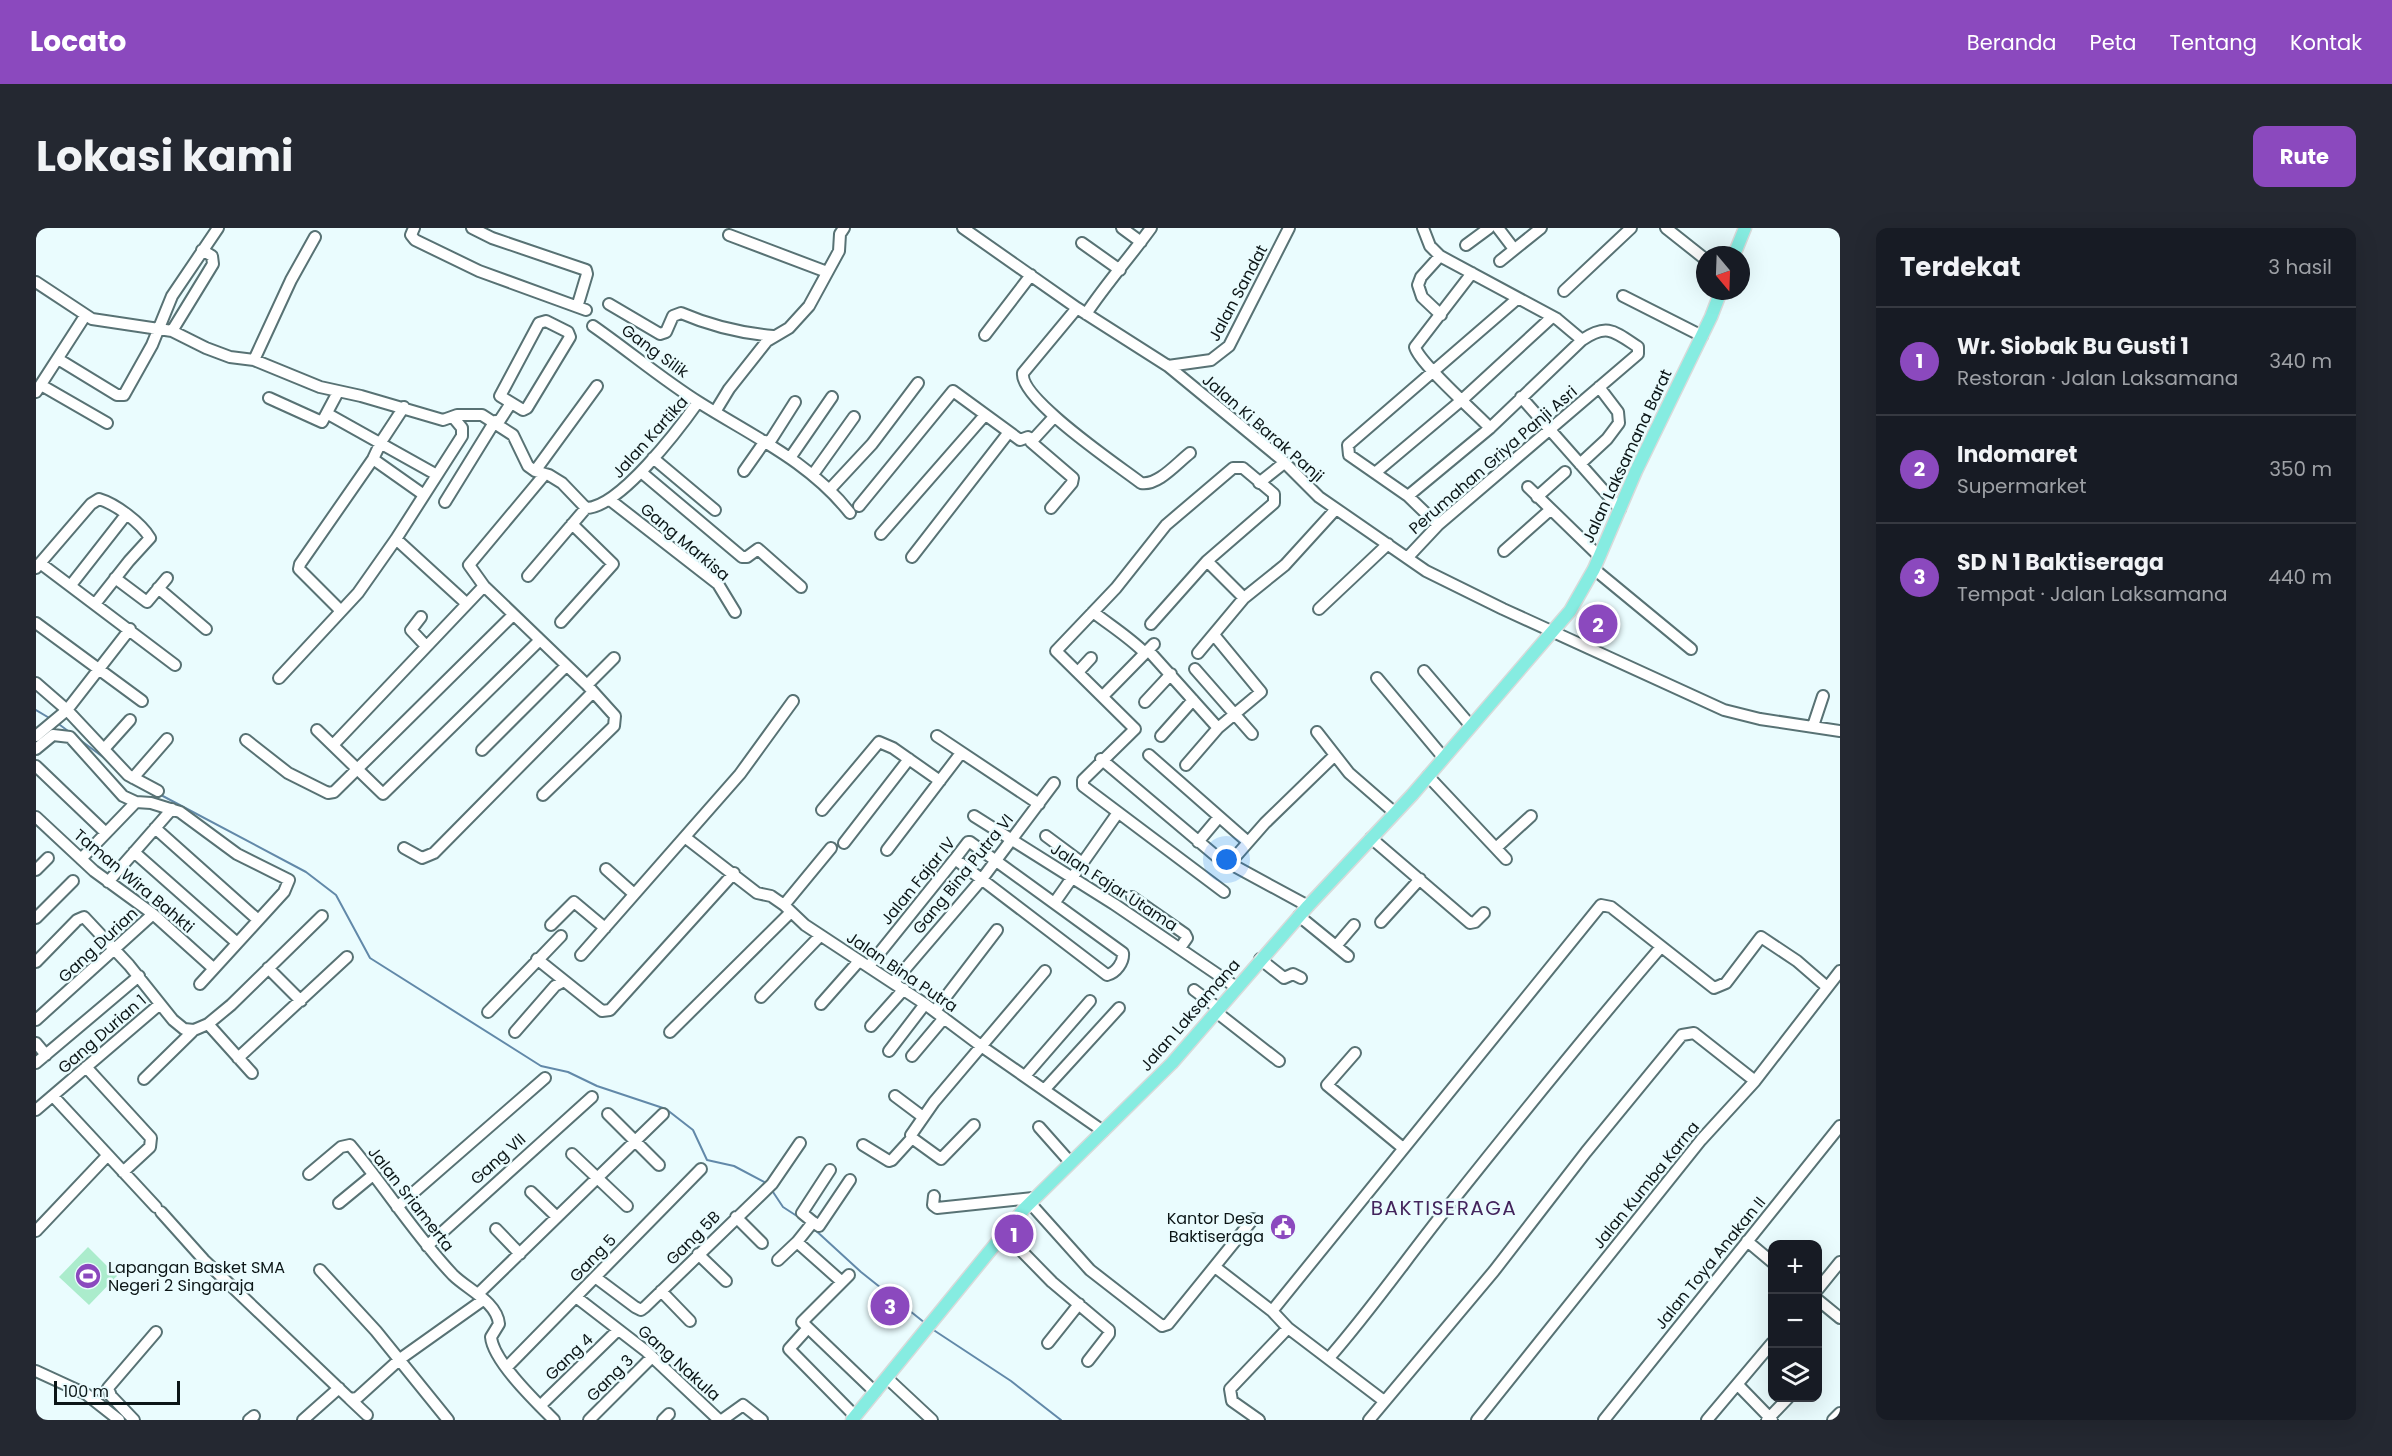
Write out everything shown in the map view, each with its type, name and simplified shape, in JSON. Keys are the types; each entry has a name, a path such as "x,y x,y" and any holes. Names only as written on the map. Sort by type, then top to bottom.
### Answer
{"main road":[{"path":"1738,246 1745,228"},
{"name":"Jalan Laksamana Barat","path":"1553,630 1570,611 1594,569 1598,555 1717,300"},
{"name":"Jalan Laksamana","path":"853,1418 1032,1201 1172,1063 1260,959 1428,776 1553,630"}],"street":[{"path":"58,359 117,395 124,395 145,360 172,296 218,228"},
{"path":"414,228 411,235 415,240 479,270 582,307 586,270 492,238 472,228"},
{"name":"Jalan Kartika","path":"586,508 597,508 610,500 641,472 698,402 715,412 749,362 773,336 799,319 839,251 840,234 844,228"},
{"path":"1122,228 1141,242"},
{"path":"1151,228 1120,270 1023,373 1025,386 1054,417 1141,483 1151,483 1158,479 1190,453"},
{"name":"Jalan Sandat","path":"1168,366 1211,360 1229,346 1289,228"},
{"path":"1408,496 1490,428 1582,340 1552,317 1440,256 1430,246 1423,228"},
{"path":"1466,245 1489,228"},
{"path":"1498,228 1514,249"},
{"path":"1500,261 1541,228"},
{"path":"1564,291 1631,228"},
{"path":"1666,228 1696,252"},
{"name":"Jalan Ki Barak Panji","path":"967,229 1081,311 1168,366 1284,462 1319,497 1444,582 1724,710 1760,719 1840,731"},
{"path":"729,236 826,272"},
{"path":"254,360 291,280 315,237"},
{"path":"1082,243 1120,270"},
{"path":"172,331 213,264 212,256 202,250"},
{"path":"1440,256 1421,277 1418,285 1422,297 1441,315"},
{"path":"1472,273 1415,347 1418,355 1432,372 1463,399 1490,428"},
{"path":"985,335 1031,276"},
{"path":"36,282 85,316 172,331 214,351 254,360 338,392 404,407 443,420 455,416 482,415 496,422 513,435 525,460 540,473 562,483 586,508 528,576"},
{"path":"1623,296 1702,336"},
{"path":"1438,525 1408,496 1350,454 1348,446 1517,299"},
{"path":"609,304 660,334 666,332 673,316 681,313 730,330 773,336"},
{"path":"85,316 39,388 107,423"},
{"path":"1375,473 1463,399 1552,317"},
{"path":"546,321 568,332 570,337 527,408 523,410 511,403 500,396 501,392 539,323 546,321"},
{"name":"Gang Silik","path":"593,326 698,402"},
{"name":"Perumahan Griya Panji Asri","path":"1408,557 1438,525 1638,354 1639,349 1603,328 1582,340"},
{"path":"831,488 872,444 918,383"},
{"path":"543,795 614,726 615,716 484,586 470,568 470,561 540,473 597,386"},
{"path":"1580,464 1607,439 1619,423 1618,412 1599,387"},
{"path":"269,398 322,422 338,392"},
{"path":"715,412 814,473 855,509 953,392 1020,440 1028,437 1032,440 1032,444 1073,478 1072,483 1051,508"},
{"path":"790,459 832,397"},
{"path":"1521,397 1620,509"},
{"path":"744,471 795,402"},
{"path":"445,502 496,422 511,403"},
{"path":"341,611 306,578 299,567 373,459 381,442 404,407"},
{"path":"328,414 436,475"},
{"path":"881,534 985,415"},
{"path":"279,678 357,593 396,539 462,436 462,428 455,416"},
{"path":"814,473 855,417"},
{"path":"1032,440 1054,417"},
{"path":"912,557 1010,432"},
{"path":"653,458 715,510"},
{"path":"373,459 424,495"},
{"path":"1259,483 1284,462"},
{"path":"1151,624 1207,561 1274,503 1274,494 1243,468 1233,468 1166,525 1094,612 1056,651 1079,671 1134,726 1135,730 1101,759 1082,784 1117,814 1224,892"},
{"path":"641,472 742,556 747,557 758,549 801,587"},
{"path":"1537,497 1564,472"},
{"path":"1528,487 1598,555"},
{"path":"95,604 150,538 102,500 96,500 38,566 71,585 95,604 130,629 175,665"},
{"name":"Gang Markisa","path":"610,500 718,584 735,612"},
{"path":"1198,653 1244,598 1285,565 1336,509"},
{"path":"1504,551 1551,510"},
{"path":"71,585 125,516"},
{"path":"561,622 613,564 572,524"},
{"path":"396,539 466,603"},
{"path":"1319,609 1388,544"},
{"path":"1207,561 1244,598"},
{"path":"1594,569 1691,649"},
{"path":"116,578 147,602 167,578"},
{"path":"333,745 484,586"},
{"path":"158,588 206,629"},
{"path":"1094,612 1114,629 1149,649 1218,728"},
{"path":"246,740 288,772 328,793 334,792 513,615"},
{"path":"421,618 411,630 426,646"},
{"path":"36,623 142,701"},
{"path":"36,736 63,714 100,670 130,629"},
{"path":"1186,765 1218,728 1260,694 1261,690 1214,635"},
{"path":"317,730 380,793 387,792 540,640"},
{"path":"1103,696 1149,649"},
{"path":"404,848 422,858 434,853 590,689 614,658"},
{"path":"1079,671 1091,658"},
{"path":"482,750 566,666"},
{"path":"1195,669 1252,734"},
{"path":"1424,671 1470,725"},
{"path":"1145,702 1171,674"},
{"path":"1377,678 1443,757"},
{"path":"36,683 63,714 105,749 133,778 158,791"},
{"path":"1813,726 1823,696"},
{"path":"1161,736 1193,700"},
{"path":"581,955 740,774 793,701"},
{"path":"105,749 130,720"},
{"path":"1317,732 1349,773 1395,813"},
{"path":"36,749 57,734 70,737 119,793 136,802 172,809 237,854 289,880 285,892 257,919 200,984"},
{"path":"937,736 1039,804"},
{"path":"133,778 167,739"},
{"path":"822,810 879,742 909,759 940,781"},
{"path":"886,850 961,753"},
{"path":"1149,755 1248,842"},
{"path":"1229,864 1335,755"},
{"path":"844,843 909,759"},
{"path":"1101,759 1198,842 1229,864 1308,906"},
{"path":"36,766 106,833"},
{"path":"1428,776 1506,859"},
{"name":"Gang Bina Putra VI","path":"871,1026 1054,783"},
{"path":"81,859 136,802"},
{"path":"108,882 172,809"},
{"path":"1055,902 1117,814"},
{"name":"Jalan Fajar Utama","path":"974,816 1012,838 1236,987"},
{"path":"1496,848 1531,816"},
{"name":"Taman Wira Bahkti","path":"36,817 81,859 108,882 153,914 213,968"},
{"path":"1198,842 1219,817"},
{"path":"155,828 257,919"},
{"path":"1047,836 1081,862"},
{"name":"Jalan Bina Putra","path":"686,838 757,893 771,896 820,936 899,986 1104,1131"},
{"path":"1371,838 1470,923 1475,922 1484,913"},
{"name":"Jalan Fajar IV","path":"821,1004 864,964 971,842 997,860"},
{"path":"670,1032 788,908 831,848"},
{"path":"134,852 236,942"},
{"path":"36,870 48,858"},
{"path":"955,859 1107,975 1112,974 1122,961 1123,953 997,860"},
{"path":"606,869 634,894"},
{"path":"537,959 602,1011 610,1010 734,873"},
{"path":"1382,921 1420,879"},
{"path":"36,918 73,881"},
{"path":"1132,897 1185,934 1187,938 1180,948"},
{"path":"551,925 574,902 605,928"},
{"path":"1272,1311 1601,905 1611,908 1717,988 1726,983 1759,938 1763,937 1797,961 1827,987"},
{"name":"Gang Durian","path":"36,1020 116,950 153,914"},
{"path":"144,1079 194,1030 208,1024 322,916"},
{"path":"1299,916 1348,956"},
{"path":"36,962 83,917 116,950 180,1026 194,1030"},
{"path":"1336,946 1354,925"},
{"path":"935,1011 997,930"},
{"path":"488,1012 561,936"},
{"path":"761,996 820,936"},
{"path":"1329,1358 1360,1322 1445,1210 1586,1035 1661,946"},
{"path":"238,1059 346,957"},
{"path":"1260,959 1284,978 1293,975 1301,978"},
{"path":"268,968 301,1001"},
{"path":"863,1145 889,1161 912,1138 911,1135 923,1117 1045,971"},
{"name":"Jalan Kumba Karna","path":"1477,1420 1701,1140 1755,1082 1840,971"},
{"path":"36,1064 139,976"},
{"path":"515,1032 555,986 564,981"},
{"path":"1194,990 1279,1061"},
{"path":"1025,1076 1090,1001"},
{"name":"Gang Durian 1","path":"36,1110 160,1004"},
{"path":"889,1051 925,1004"},
{"path":"1045,1089 1119,1008"},
{"path":"912,1056 944,1018"},
{"path":"208,1024 252,1073"},
{"path":"1369,1420 1494,1271 1586,1152 1682,1035 1694,1033 1755,1082"},
{"path":"36,1042 46,1055"},
{"path":"1355,1053 1327,1083 1328,1088 1403,1148"},
{"path":"86,1067 126,1109 152,1143 123,1173"},
{"path":"397,1207 545,1078"},
{"path":"53,1096 204,1260 367,1415"},
{"path":"895,1096 923,1117"},
{"name":"Gang VII","path":"427,1246 592,1097"},
{"path":"350,1400 357,1398 400,1359 480,1297 520,1254 663,1113"},
{"path":"608,1114 659,1165"},
{"path":"912,1138 941,1159 974,1125"},
{"name":"Jalan Toya Anakan II","path":"1604,1420 1840,1126"},
{"path":"1040,1127 1070,1162"},
{"name":"Gang 5B","path":"595,1277 641,1310 769,1187 800,1143"},
{"name":"Jalan Sriamerta","path":"309,1174 348,1144 427,1246 460,1282 480,1297 498,1319 499,1324 491,1337 491,1343 507,1366 554,1420"},
{"path":"572,1154 627,1206"},
{"path":"36,1231 107,1156"},
{"name":"Gang 5","path":"507,1366 530,1340 576,1297 701,1169"},
{"path":"830,1170 802,1213 819,1226 850,1180"},
{"path":"339,1203 373,1175"},
{"path":"531,1192 557,1217"},
{"path":"934,1196 933,1204 937,1208 1032,1201 1090,1270 1159,1326 1168,1324 1252,1219"},
{"path":"736,1217 762,1243"},
{"path":"778,1260 813,1222"},
{"path":"496,1230 520,1254"},
{"path":"1004,1233 1052,1282 1109,1332 1088,1361"},
{"path":"1747,1241 1768,1258"},
{"path":"797,1242 845,1279 803,1320 807,1329 875,1392"},
{"path":"698,1254 726,1281"},
{"path":"1822,1284 1840,1262"},
{"path":"1215,1267 1272,1311 1288,1328 1384,1401"},
{"path":"320,1270 400,1359 448,1420"},
{"path":"661,1291 690,1321"},
{"name":"Gang Nakula","path":"576,1297 652,1357 721,1420 743,1405 762,1420"},
{"path":"1822,1303 1840,1318"},
{"path":"1048,1343 1079,1304"},
{"path":"1252,1418 1232,1401 1230,1389 1288,1328"},
{"path":"807,1329 789,1348 853,1418"},
{"name":"Gang 4","path":"540,1406 618,1330"},
{"path":"134,1420 111,1396 108,1388 156,1332"},
{"path":"1707,1420 1769,1348"},
{"name":"Gang 3","path":"589,1420 652,1357"},
{"path":"36,1371 73,1386 116,1419"},
{"path":"886,1378 932,1420"},
{"path":"1738,1385 1769,1419 1784,1402"},
{"path":"303,1420 339,1388"},
{"path":"1833,1420 1840,1413"}],"green space":[{"name":"Lapangan Basket SMA Negeri 2 Singaraja","path":"88,1247 117,1276 89,1305 59,1277"}],"waterway":[{"path":"36,710 51,719"},
{"path":"56,722 107,760"},
{"path":"159,794 306,872 336,895 370,958 541,1066 568,1072 597,1086 666,1109 693,1130 707,1160 734,1166 768,1184"},
{"path":"771,1189 783,1207 803,1220"},
{"path":"813,1228 861,1272 925,1323"},
{"path":"932,1329 1011,1381 1061,1420"}],"place":[{"name":"Indomaret","path":"1598,624"},
{"name":"Kantor Desa Baktiseraga","path":"1283,1227"},
{"name":"Wr. Siobak Bu Gusti 1","path":"1014,1234"},
{"name":"Lapangan Basket SMA Negeri 2 Singaraja","path":"88,1276"},
{"name":"SD N 1 Baktiseraga","path":"890,1306"}],"district":[{"name":"BAKTISERAGA","path":"1444,1208"}]}
